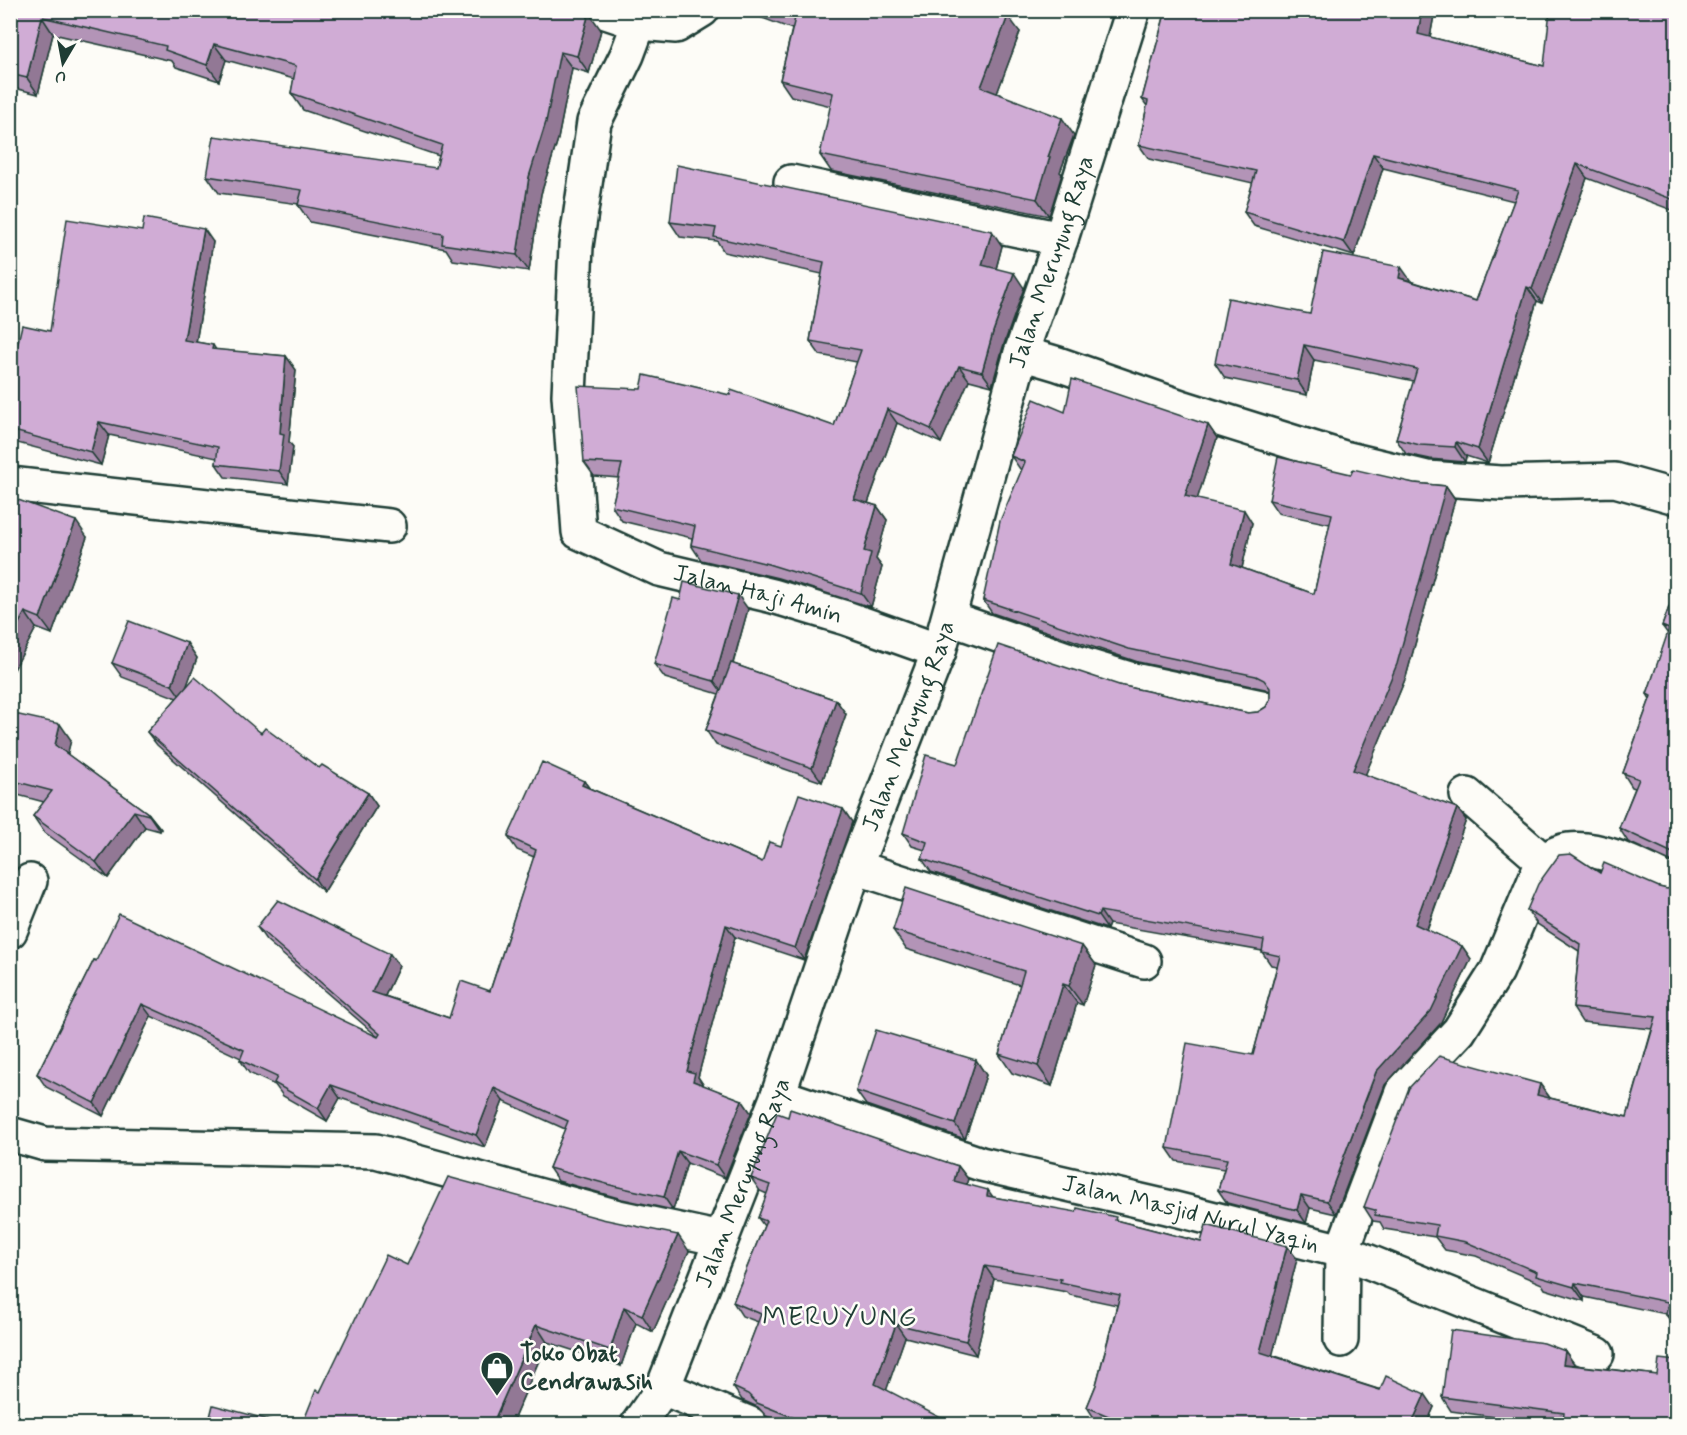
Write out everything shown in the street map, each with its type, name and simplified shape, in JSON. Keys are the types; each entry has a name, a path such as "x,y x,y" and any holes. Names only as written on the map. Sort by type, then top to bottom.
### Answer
{"street":[{"path":"600,10 639,23 676,26 702,10"},
{"name":"Jalan Meruyung Raya","path":"638,1425 663,1388 778,1095 855,867 939,651 1021,353 1061,239 1132,10"},
{"name":"Jalan Haji Amin","path":"639,23 627,55 594,122 576,246 569,394 579,532 659,569 773,596 846,618 939,651"},
{"path":"791,182 1061,239"},
{"path":"1021,353 1184,408 1344,458 1427,478 1501,483 1615,480 1677,497"},
{"path":"10,484 389,526"},
{"path":"948,618 1133,680 1261,707"},
{"path":"1467,795 1544,861"},
{"path":"1341,1340 1342,1251 1402,1092 1460,1030 1497,971 1544,861 1555,854 1570,850 1592,851 1610,856 1677,884"},
{"path":"855,867 1144,961"},
{"path":"10,931 30,881"},
{"name":"Jalan Masjid Nurul Yaqin","path":"778,1095 981,1164 1342,1251 1597,1354"},
{"path":"10,1134 45,1144 376,1151 618,1217 721,1239"},
{"path":"663,1388 750,1425"}],"building":[{"path":"10,10 583,10 589,13 577,56 560,52 546,122 529,177 517,255 442,244 443,234 298,205 302,190 207,176 214,136 436,168 442,145 291,93 296,66 214,44 207,65 165,50 166,46 42,17 27,78 10,74"},
{"path":"775,10 994,10 1008,16 981,87 1062,118 1048,157 1050,157 1037,199 820,155 833,93 780,80 795,18"},
{"path":"1166,10 1422,10 1418,34 1544,66 1550,10 1677,10 1677,201 1577,164 1532,289 1527,287 1478,449 1456,442 1455,447 1420,445 1396,439 1417,369 1304,345 1297,380 1215,363 1228,298 1310,314 1323,252 1401,267 1399,278 1476,301 1518,190 1373,154 1344,242 1244,212 1256,171 1139,145 1148,101 1142,99"},
{"path":"677,165 992,231 982,265 1014,273 993,332 982,372 959,366 931,429 887,409 854,499 877,506 864,551 871,553 861,593 768,564 691,545 695,526 612,506 622,464 584,462 578,386 641,389 644,375 730,395 731,390 834,426 861,350 810,341 824,262 714,237 716,228 670,222"},
{"path":"144,218 204,229 184,340 213,345 212,349 286,356 280,433 284,434 279,471 216,464 218,447 99,422 91,452 10,430 10,368 12,368 22,325 50,331 67,219 142,231"},
{"path":"1072,379 1208,425 1185,496 1244,510 1231,564 1314,594 1332,514 1269,500 1278,457 1351,474 1353,469 1414,483 1446,486 1397,664 1353,770 1457,808 1415,924 1462,946 1431,1011 1376,1072 1327,1201 1301,1195 1297,1210 1218,1190 1227,1159 1167,1148 1187,1043 1253,1055 1280,956 1262,952 1264,940 1100,911 1098,916 922,859 927,842 903,833 926,755 957,764 998,645 1119,685 1248,713 1258,712 1266,707 1270,699 1270,688 1264,680 1256,676 1129,649 983,600 1000,521 1025,462 1011,456 1034,399 1065,412"},
{"path":"10,497 76,521 40,618 25,612 10,640"},
{"path":"684,582 738,595 714,681 654,664 673,598 680,600"},
{"path":"1677,586 1677,855 1619,828 1639,779 1623,773 1651,696 1647,694 1669,629 1662,626"},
{"path":"129,621 187,643 172,685 112,663"},
{"path":"731,663 836,700 812,768 706,730"},
{"path":"195,677 261,733 265,728 319,768 322,765 368,793 315,879 147,732"},
{"path":"10,713 60,724 55,745 149,815 134,811 96,862 33,816 52,791 10,780"},
{"path":"542,762 584,781 582,785 762,862 769,842 781,846 799,794 843,809 795,948 726,925 687,1071 695,1073 693,1081 742,1100 716,1165 678,1151 664,1197 549,1168 568,1121 494,1088 476,1135 331,1085 318,1108 274,1083 277,1077 240,1060 244,1050 142,1004 94,1103 37,1074 119,914 378,1037 380,1034 257,927 278,900 390,954 372,992 449,1018 461,981 490,991 536,850 508,837"},
{"path":"1571,854 1600,873 1604,863 1659,887 1667,889 1677,886 1677,1318 1666,1315 1668,1302 1575,1283 1574,1287 1536,1276 1537,1272 1466,1242 1435,1236 1437,1225 1375,1215 1375,1210 1364,1207 1409,1088 1439,1056 1540,1084 1537,1095 1627,1117 1656,1017 1573,1008 1580,944 1527,910 1538,884 1559,855"},
{"path":"906,888 1082,946 1069,986 1063,984 1038,1066 999,1054 1024,971 893,930"},
{"path":"876,1030 976,1060 955,1124 856,1091"},
{"path":"790,1109 958,1166 954,1181 988,1190 987,1196 1076,1212 1077,1208 1201,1242 1206,1225 1287,1246 1260,1352 1380,1390 1386,1376 1425,1394 1411,1425 1130,1425 1087,1407 1096,1385 1120,1295 1060,1282 1061,1279 985,1266 966,1341 896,1324 875,1384 941,1418 937,1425 812,1425 757,1403 748,1394 733,1387 761,1314 733,1302 766,1221 758,1218 770,1185 751,1178 777,1113 788,1117"},
{"path":"448,1177 602,1219 678,1235 642,1315 624,1307 610,1350 536,1325 492,1425 302,1425 316,1390 320,1392 386,1255 407,1265"},
{"path":"1451,1330 1544,1343 1565,1351 1563,1364 1657,1375 1659,1359 1677,1361 1677,1425 1563,1425 1564,1413 1442,1397"},
{"path":"213,1405 288,1425 208,1425"}],"place":[{"name":"Toko Obat Cendrawasih","path":"497,1397"}],"district":[{"name":"MERUYUNG","path":"840,1317"}]}
